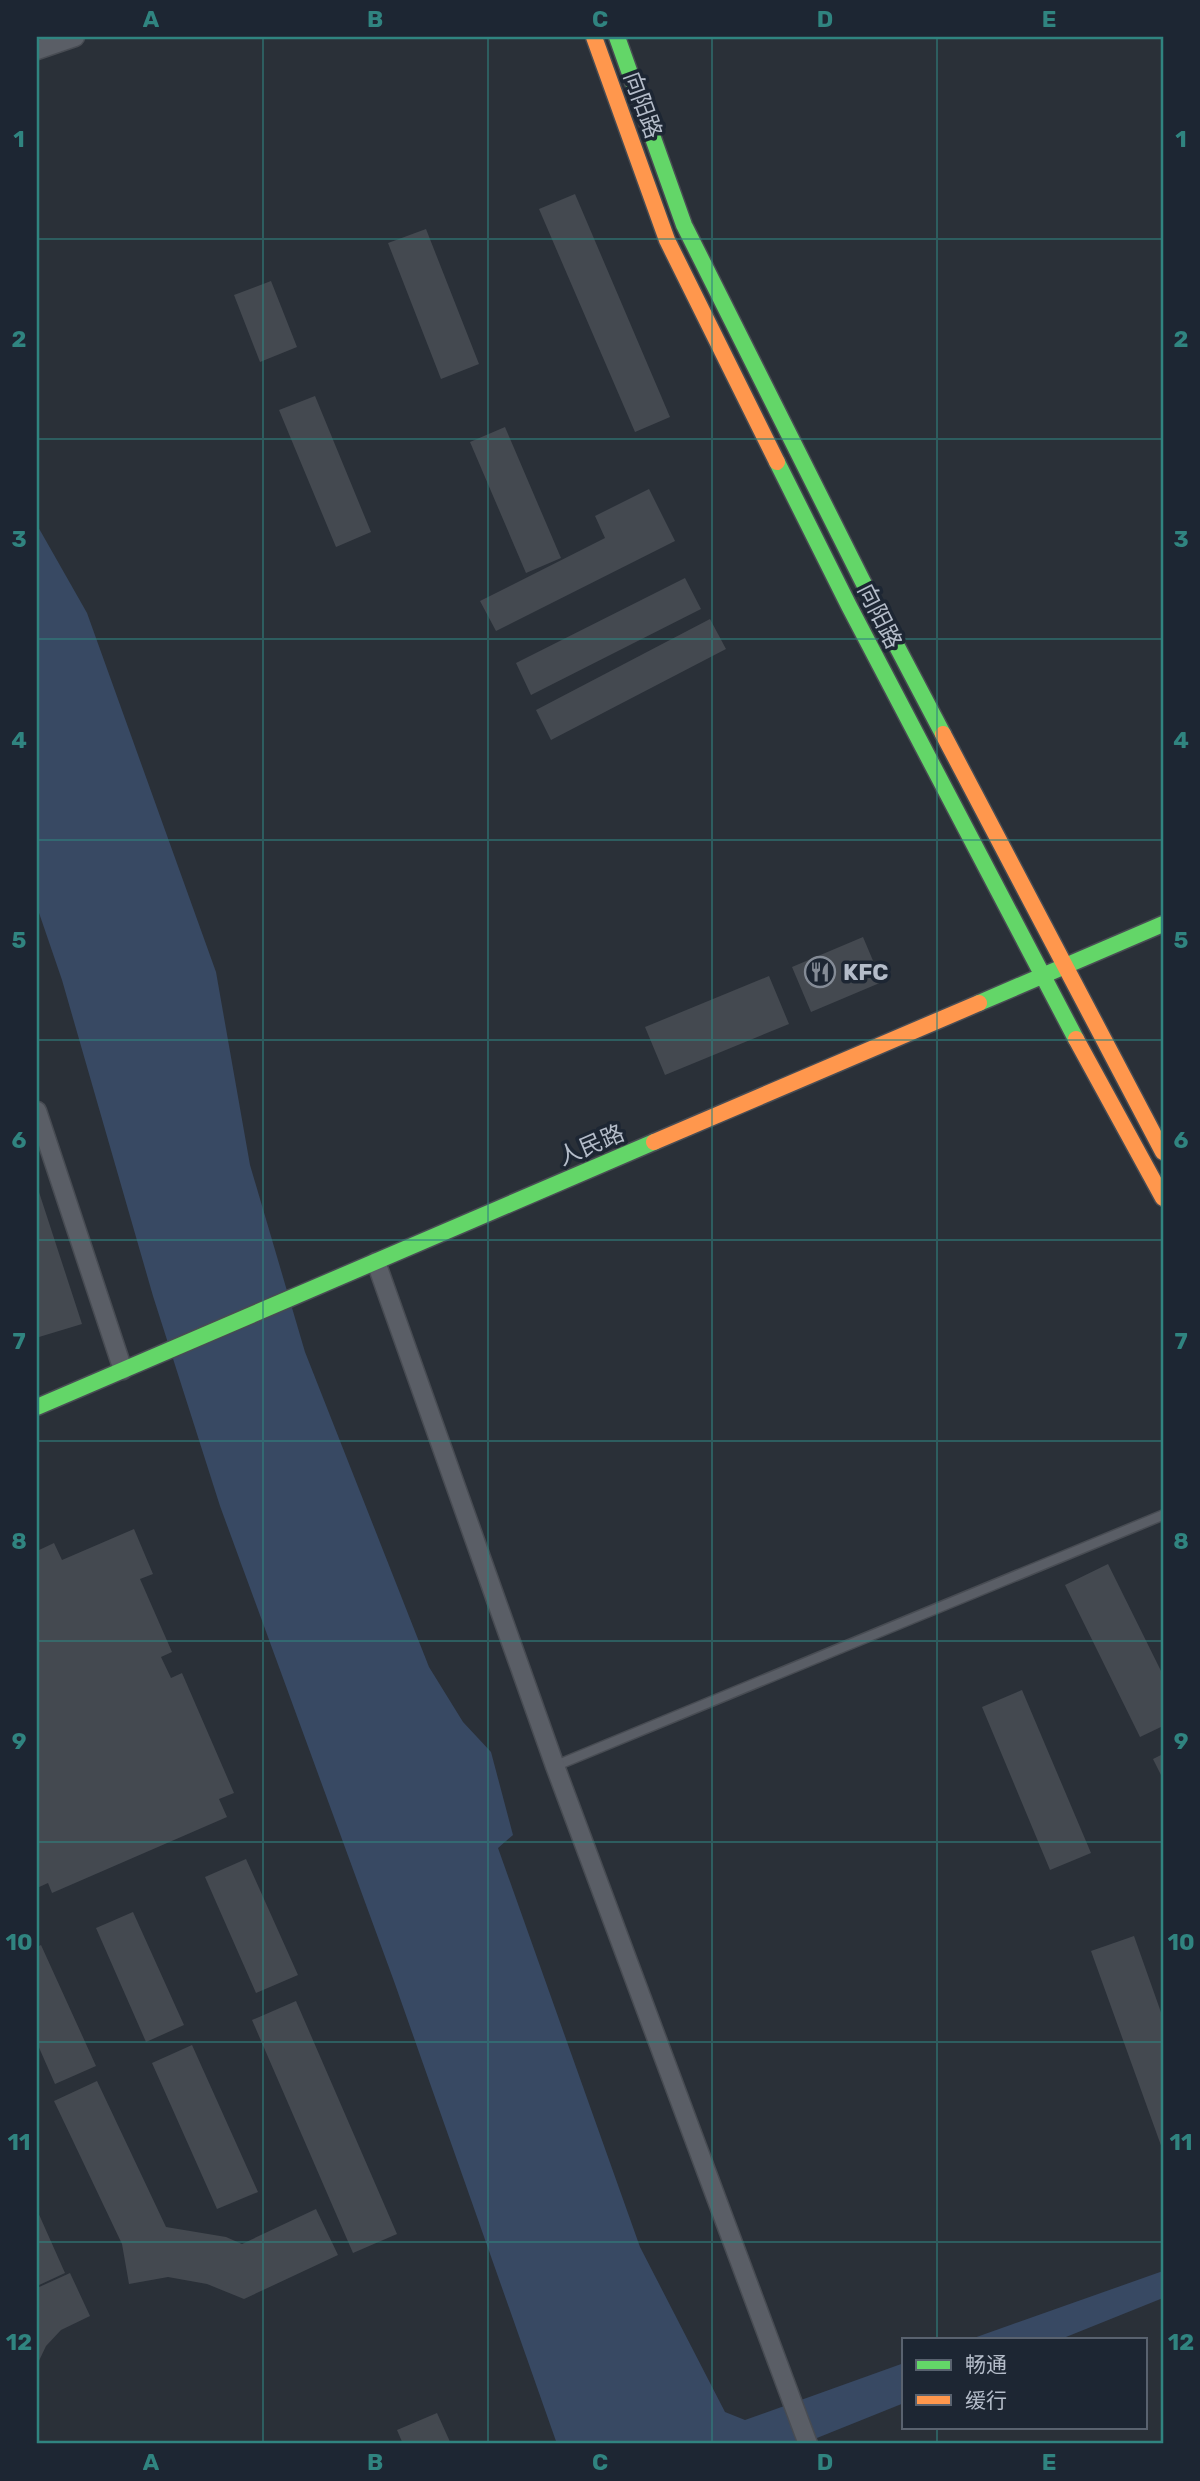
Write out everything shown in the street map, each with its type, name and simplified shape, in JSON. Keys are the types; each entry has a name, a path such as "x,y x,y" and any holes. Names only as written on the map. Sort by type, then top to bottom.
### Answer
{"street":[{"path":"37,50 75,37"},
{"name":"向阳路","path":"594,37 667,240 849,606 1042,976 1163,1198"},
{"name":"向阳路","path":"617,37 684,225 863,582 1163,1152"},
{"name":"人民路","path":"37,1407 1163,924"},
{"path":"37,1111 122,1370"},
{"path":"376,1262 555,1766 808,2444"}],"lane":[{"path":"555,1766 1163,1514"}],"water":[{"path":"37,525 87,613 216,972 250,1165 305,1352 429,1667 463,1722 491,1752 513,1835 498,1848 640,2247 725,2412 745,2420 902,2364 902,2404 802,2444 557,2444 395,1984 220,1506 153,1296 62,980 37,907"},
{"path":"1163,2271 1163,2298 1063,2338 974,2338"}],"building":[{"path":"575,194 670,417 635,432 539,209"},
{"path":"426,229 479,364 441,379 388,243"},
{"path":"271,281 297,347 260,362 234,295"},
{"path":"315,396 371,532 336,547 279,410"},
{"path":"505,427 561,558 526,573 470,442"},
{"path":"649,489 675,541 496,631 480,601 605,538 595,516"},
{"path":"685,578 701,609 531,695 516,663"},
{"path":"710,619 726,649 551,740 536,710"},
{"path":"863,937 882,982 811,1012 792,967"},
{"path":"769,976 789,1024 665,1075 645,1027"},
{"path":"37,1186 82,1324 39,1337 37,1329"},
{"path":"134,1529 153,1574 140,1579 172,1652 161,1657 171,1678 182,1673 234,1793 219,1799 227,1817 52,1893 48,1883 37,1888 37,1551 54,1543 62,1560"},
{"path":"1108,1564 1163,1675 1163,1726 1140,1737 1065,1585"},
{"path":"1022,1690 1091,1853 1050,1870 982,1707"},
{"path":"1163,1754 1163,1779 1153,1759"},
{"path":"246,1859 298,1975 256,1993 205,1877"},
{"path":"133,1912 184,2025 146,2042 96,1928"},
{"path":"1134,1936 1163,2018 1163,2151 1091,1951"},
{"path":"41,1945 96,2066 55,2084 37,2043 37,1947"},
{"path":"296,2001 397,2234 353,2253 252,2020"},
{"path":"192,2045 258,2192 217,2209 152,2063"},
{"path":"97,2081 166,2227 226,2237 242,2244 316,2209 338,2255 244,2299 207,2284 168,2277 129,2284 122,2244 54,2101"},
{"path":"37,2210 65,2273 37,2286"},
{"path":"70,2273 90,2316 61,2330 46,2346 37,2365 37,2288"},
{"path":"437,2413 451,2444 403,2444 397,2430"}],"traffic: fast":[{"path":"617,37 684,225 863,582 943,734"},
{"path":"777,462 849,606 1076,1039"},
{"path":"979,1003 1163,924"},
{"path":"37,1407 654,1142"}],"traffic: slow":[{"path":"594,37 667,240 777,462"},
{"path":"943,734 1163,1152"},
{"path":"654,1142 979,1003"},
{"path":"1076,1039 1163,1198"}],"place":[{"name":"KFC","path":"820,972"}]}
